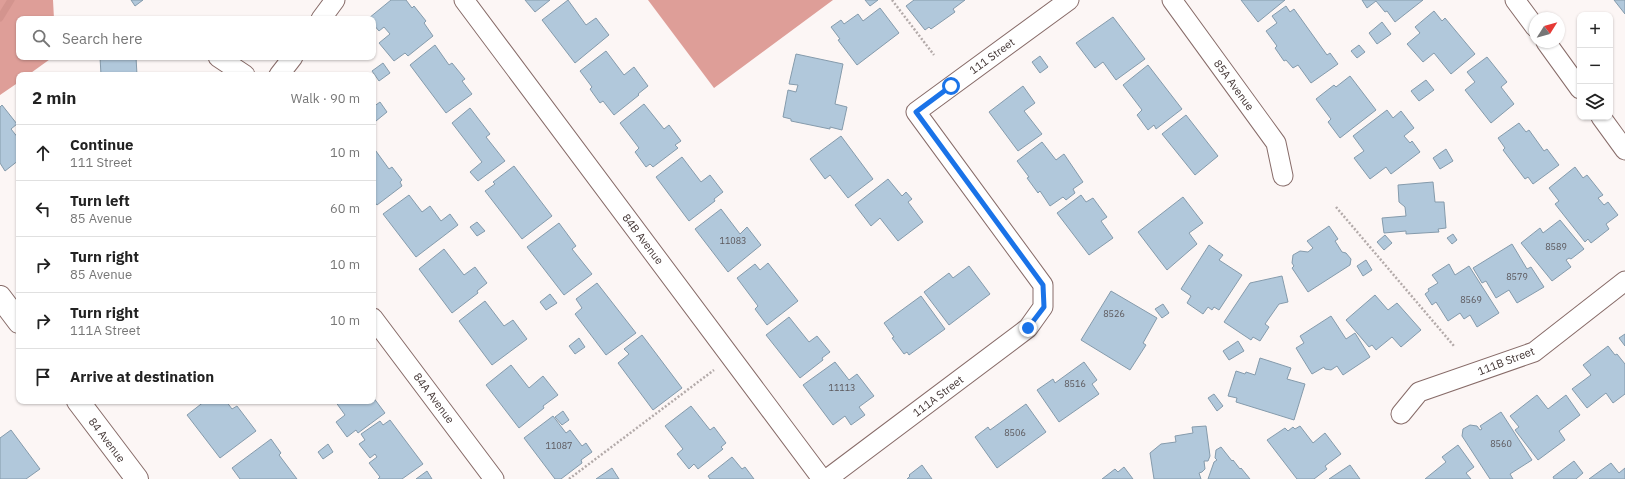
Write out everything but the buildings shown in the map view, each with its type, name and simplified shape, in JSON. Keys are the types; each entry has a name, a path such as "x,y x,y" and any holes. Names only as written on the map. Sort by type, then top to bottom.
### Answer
{"street":[{"path":"323,16 335,0"},
{"name":"84B Avenue","path":"464,0 822,479"},
{"name":"111 Street","path":"1044,307 1043,285 916,112 1068,0"},
{"name":"85A Avenue","path":"1172,0 1276,143 1283,176"},
{"path":"1515,0 1529,19"},
{"path":"1550,48 1577,84"},
{"path":"222,60 240,72"},
{"path":"281,72 291,60"},
{"path":"1603,120 1625,150"},
{"name":"111B Street","path":"1401,414 1419,392 1534,352 1625,281"},
{"path":"0,297 16,318"},
{"name":"111A Street","path":"827,479 1028,328 1044,307"},
{"name":"84A Avenue","path":"376,322 494,479"},
{"name":"84 Avenue","path":"80,404 137,479"}],"path":[{"path":"892,0 934,55"},
{"path":"1336,207 1454,346"},
{"path":"569,479 716,368"}],"shaded area":[{"path":"0,0 53,0 54,16 16,16 16,60 49,60 32,72 16,72 16,84 0,95"},
{"path":"648,0 833,0 714,88"}],"waterway":[{"path":"0,18 11,0"}],"route":[{"path":"951,86 916,112 1043,285 1044,307 1028,328"}]}
